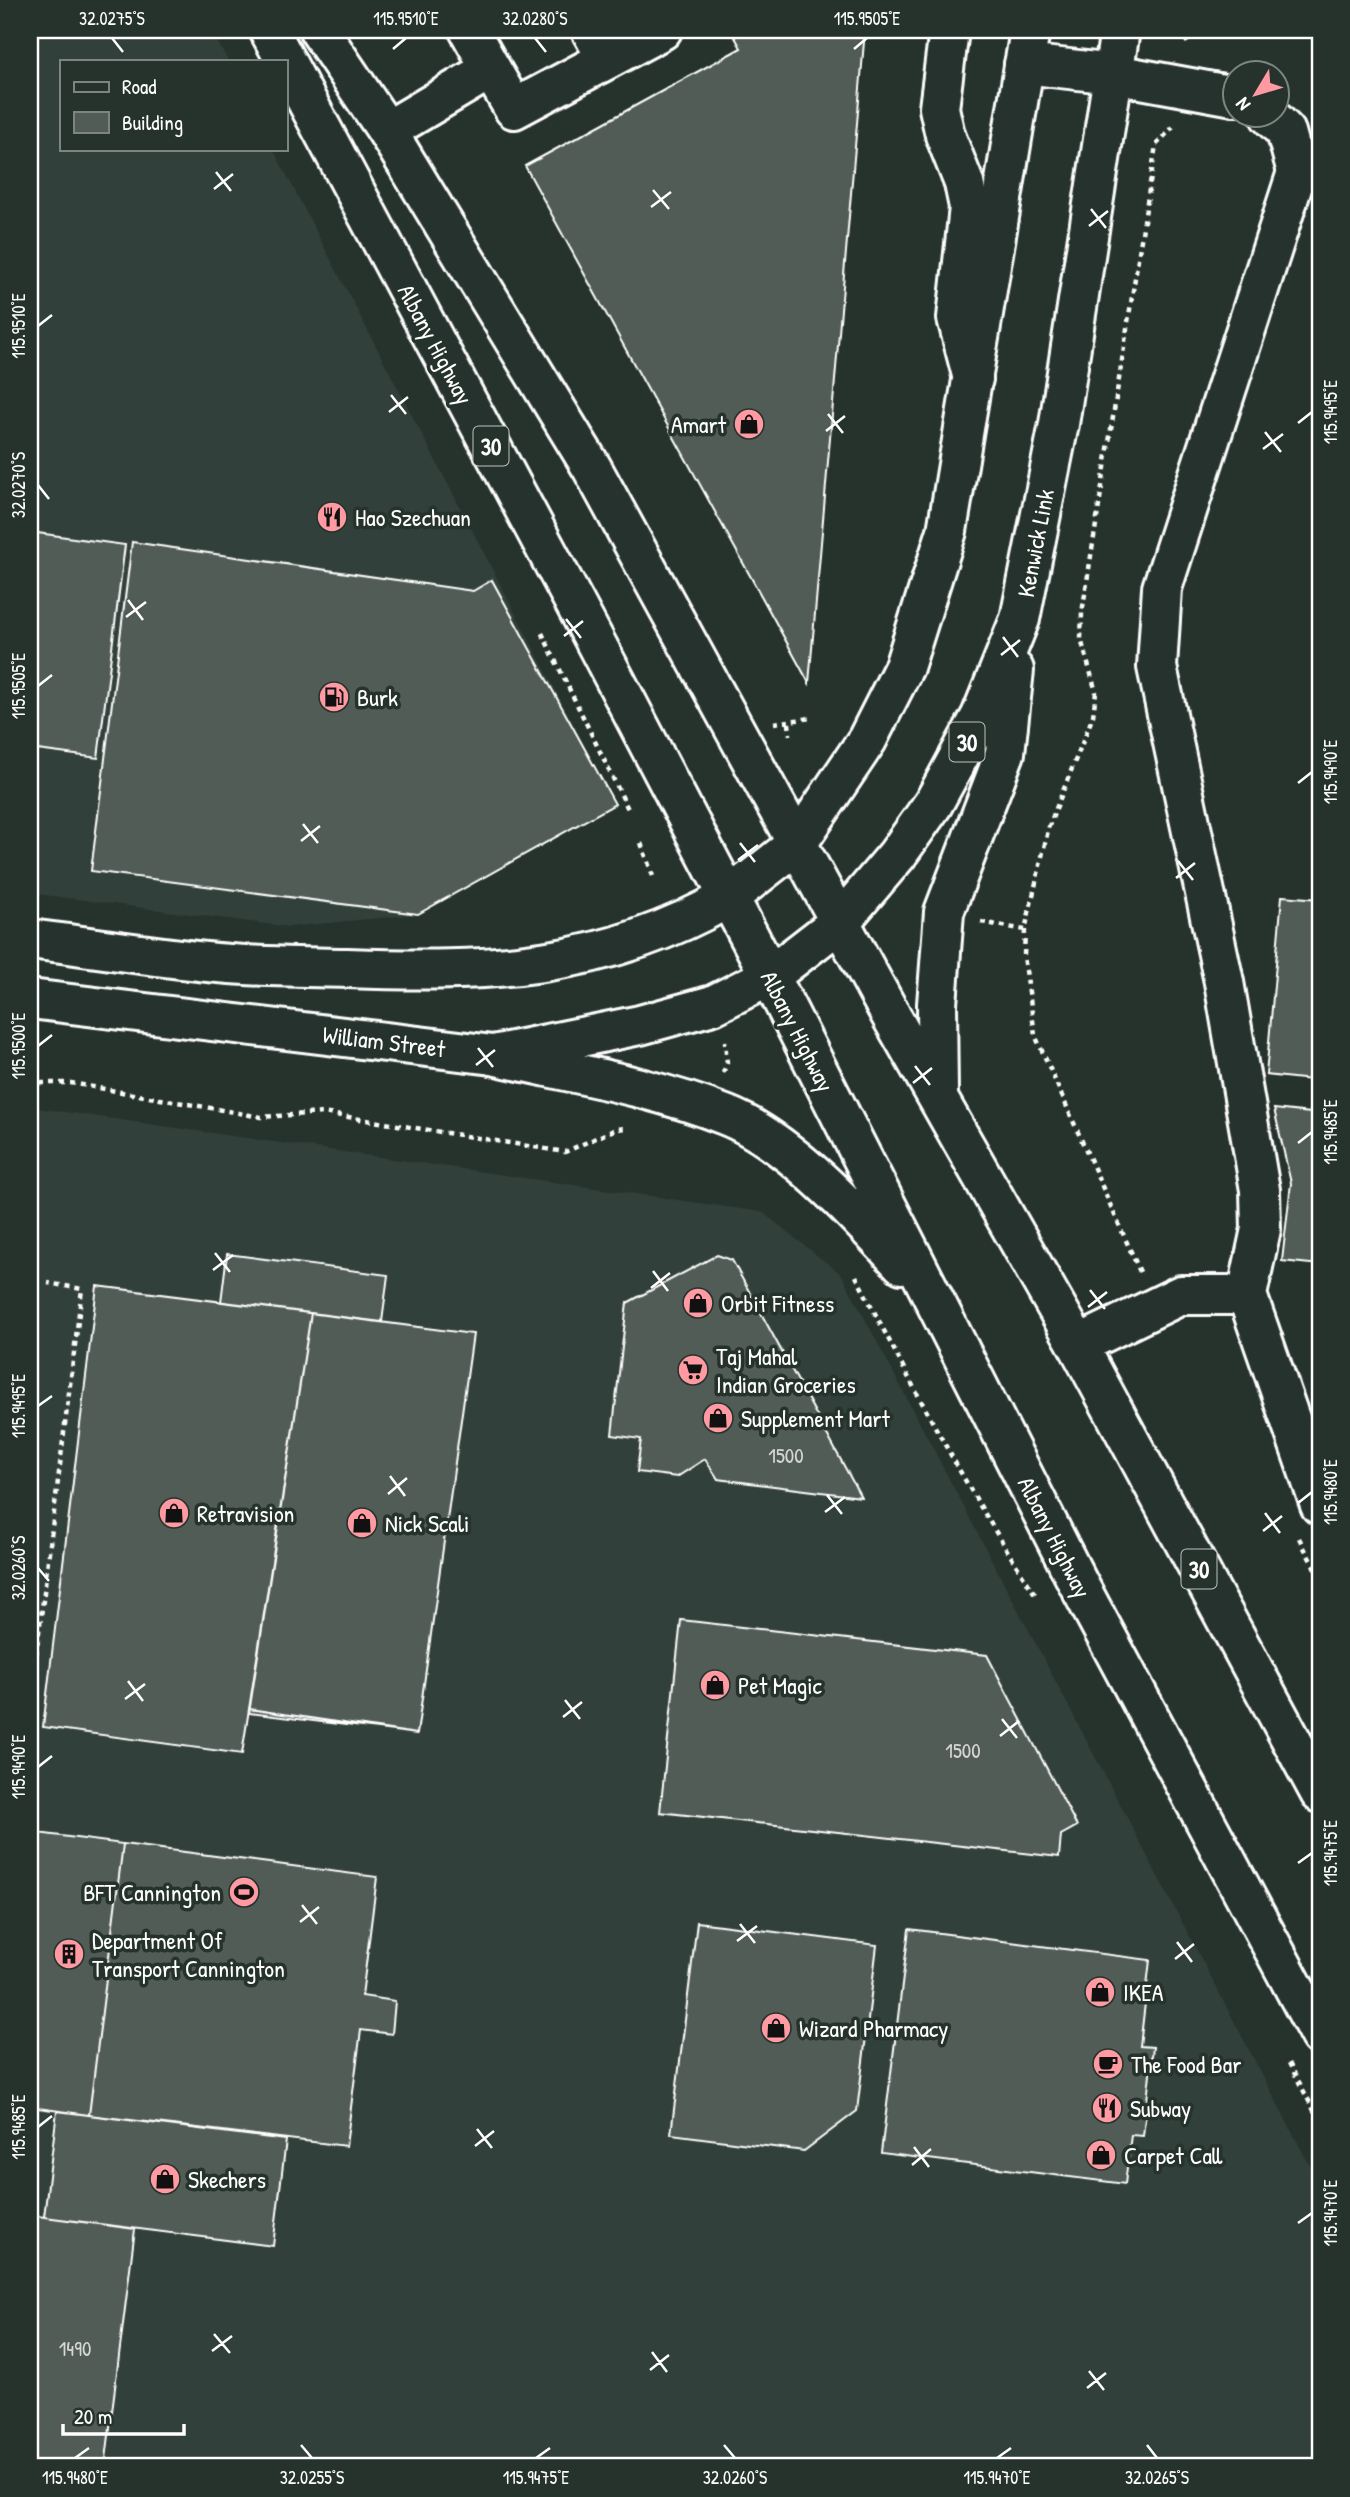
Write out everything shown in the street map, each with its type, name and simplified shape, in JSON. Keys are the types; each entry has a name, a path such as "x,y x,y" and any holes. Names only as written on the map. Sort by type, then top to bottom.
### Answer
{"main road":[{"name":"Albany Highway","path":"269,30 285,60"},
{"name":"30","path":"319,30 387,131 592,468 937,1098 1078,1345 1320,1793"},
{"path":"469,30 514,109 599,44 662,30"},
{"path":"949,30 939,108 964,183 969,207 957,318 973,379"},
{"name":"Kenwick Link","path":"770,976 841,921 897,855 933,804 981,716 1020,619 1059,424 1121,30"},
{"path":"30,939 230,964 448,971 531,966 593,954 698,915 728,898 797,844 867,740 904,667 947,531 1027,47 1114,75 1220,93"},
{"name":"Albany Highway","path":"287,64 770,976 1079,1585 1320,2036"},
{"path":"387,131 491,69"},
{"path":"1284,130 1297,172 1162,588 1157,667 1219,957 1260,1190 1261,1229 1247,1295 1320,1505"},
{"path":"937,1098 937,1004 944,912 1005,753 1020,619"},
{"name":"William Street","path":"30,999 494,1055 640,1025 713,1005 770,976"},
{"path":"494,1055 668,1095 726,1115 769,1142 840,1198 934,1299"},
{"path":"1078,1345 1181,1295 1247,1295"}],"path":[{"path":"979,921 1025,930 1049,826 1093,716 1096,692 1081,639 1082,613 1137,252 1156,145 1169,127 1192,124 1197,89 1199,60 1180,30"},
{"path":"550,650 629,811"},
{"path":"790,736 789,723 811,718"},
{"path":"641,843 654,879"},
{"path":"722,1075 727,1063 724,1030"},
{"path":"30,1083 71,1083 261,1116 323,1113 565,1152 616,1129 640,1126"},
{"path":"849,1264 936,1432 986,1520 1044,1608"},
{"path":"30,1704 82,1289 48,1283"},
{"path":"1288,2062 1320,2122"}],"shaded area":[{"path":"30,30 211,30 227,60 60,60 60,150 274,150 615,804 418,914 289,927 30,893"},
{"path":"30,1107 762,1212 842,1275 1320,2185 1320,2467 30,2467"}],"building":[{"name":"Amart","path":"731,30 865,30 809,683 525,166 741,48"},
{"path":"30,532 125,545 98,758 30,749"},
{"name":"Burk","path":"132,542 473,591 492,580 615,804 418,914 91,871"},
{"path":"1282,896 1320,899 1320,1081 1266,1075"},
{"path":"1274,1109 1320,1114 1320,1265 1282,1261 1291,1183"},
{"path":"227,1254 388,1275 382,1322 221,1302"},
{"path":"717,1255 732,1260 861,1497 718,1479 705,1459 677,1477 637,1472 641,1439 612,1435 627,1303"},
{"path":"97,1286 473,1334 417,1734 249,1709 242,1754 43,1727"},
{"name":"Retravision","path":"97,1286 311,1313 242,1754 43,1727"},
{"name":"Nick Scali","path":"311,1313 473,1334 417,1734 249,1713"},
{"path":"681,1620 987,1655 1077,1826 1061,1835 1059,1857 660,1812"},
{"name":"Department Of Transport Cannington","path":"30,1832 123,1844 89,2115 30,2107"},
{"path":"123,1844 377,1877 362,1996 395,2001 392,2034 361,2030 346,2146 89,2115"},
{"name":"Wizard Pharmacy","path":"697,1922 877,1945 857,2111 804,2151 671,2134"},
{"path":"909,1929 1150,1960 1140,2046 1153,2047 1143,2136 1131,2135 1125,2184 881,2153"},
{"name":"Skechers","path":"57,2111 286,2140 273,2246 44,2217"},
{"path":"30,2215 135,2229 105,2467 30,2467"}],"place":[{"name":"Amart","path":"749,424"},
{"name":"Hao Szechuan","path":"332,517"},
{"name":"Burk","path":"334,697"},
{"name":"Orbit Fitness","path":"698,1303"},
{"name":"Taj Mahal Indian Groceries","path":"693,1370"},
{"name":"Supplement Mart","path":"718,1418"},
{"name":"Retravision","path":"174,1513"},
{"name":"Nick Scali","path":"362,1523"},
{"name":"Pet Magic","path":"715,1685"},
{"name":"BFT Cannington","path":"244,1892"},
{"name":"Department Of Transport Cannington","path":"69,1954"},
{"name":"IKEA","path":"1100,1992"},
{"name":"Wizard Pharmacy","path":"776,2028"},
{"name":"The Food Bar","path":"1108,2064"},
{"name":"Subway","path":"1107,2108"},
{"name":"Carpet Call","path":"1101,2155"},
{"name":"Skechers","path":"165,2179"}]}
